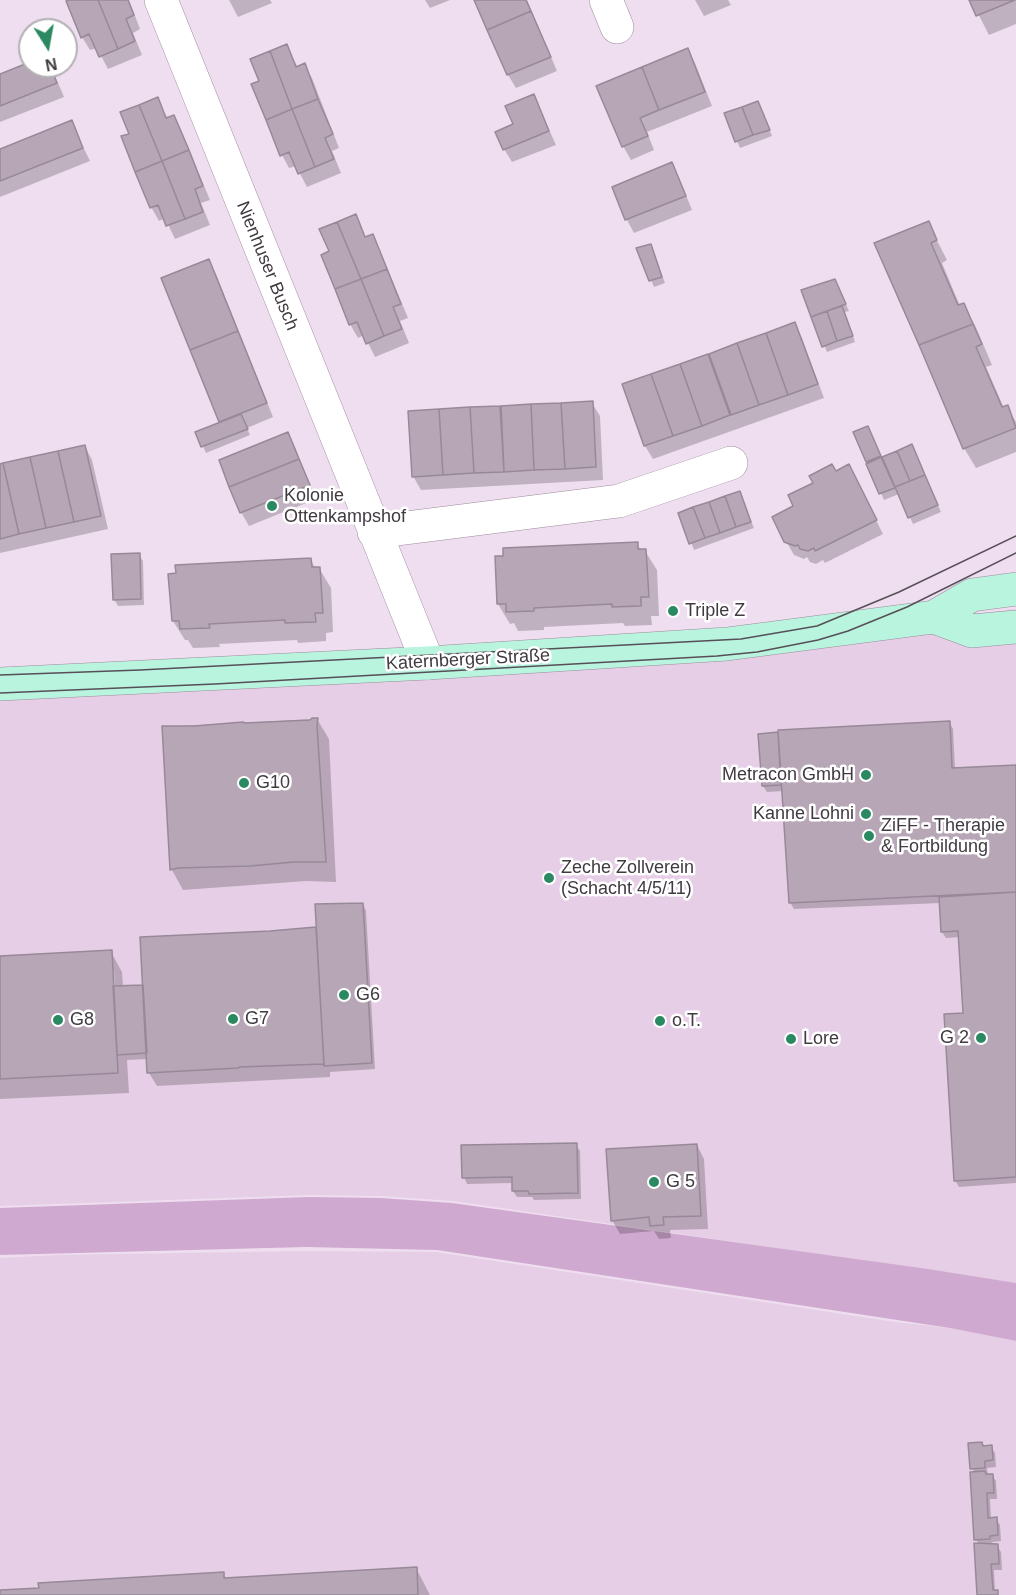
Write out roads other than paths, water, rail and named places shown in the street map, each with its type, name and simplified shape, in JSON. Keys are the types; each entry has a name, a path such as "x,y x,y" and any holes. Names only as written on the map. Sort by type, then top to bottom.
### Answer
{"main road":[{"name":"Katernberger Straße","path":"0,684 429,663 728,644 934,617 972,595 1016,589"},
{"name":"Katernberger Straße","path":"934,617 972,631 1016,627"}],"street":[{"name":"Nienhuser Busch","path":"161,0 374,532 429,663"},
{"path":"374,532 619,501 731,463"}],"tram line":[{"path":"0,675 741,639 817,626 899,592 1016,536"},
{"path":"0,693 215,684 757,652 818,640 848,631 907,607 1016,553"}],"place":[{"name":"Kolonie Ottenkampshof","path":"272,506"},
{"name":"Triple Z","path":"673,611"},
{"name":"Metracon GmbH","path":"866,775"},
{"name":"G10","path":"244,783"},
{"name":"Kanne Lohni","path":"866,814"},
{"name":"ZiFF - Therapie & Fortbildung","path":"869,836"},
{"name":"Zeche Zollverein (Schacht 4/5/11)","path":"549,878"},
{"name":"G6","path":"344,995"},
{"name":"G7","path":"233,1019"},
{"name":"G8","path":"58,1020"},
{"name":"o.T.","path":"660,1021"},
{"name":"G 2","path":"981,1038"},
{"name":"Lore","path":"791,1039"},
{"name":"G 5","path":"654,1182"}]}
